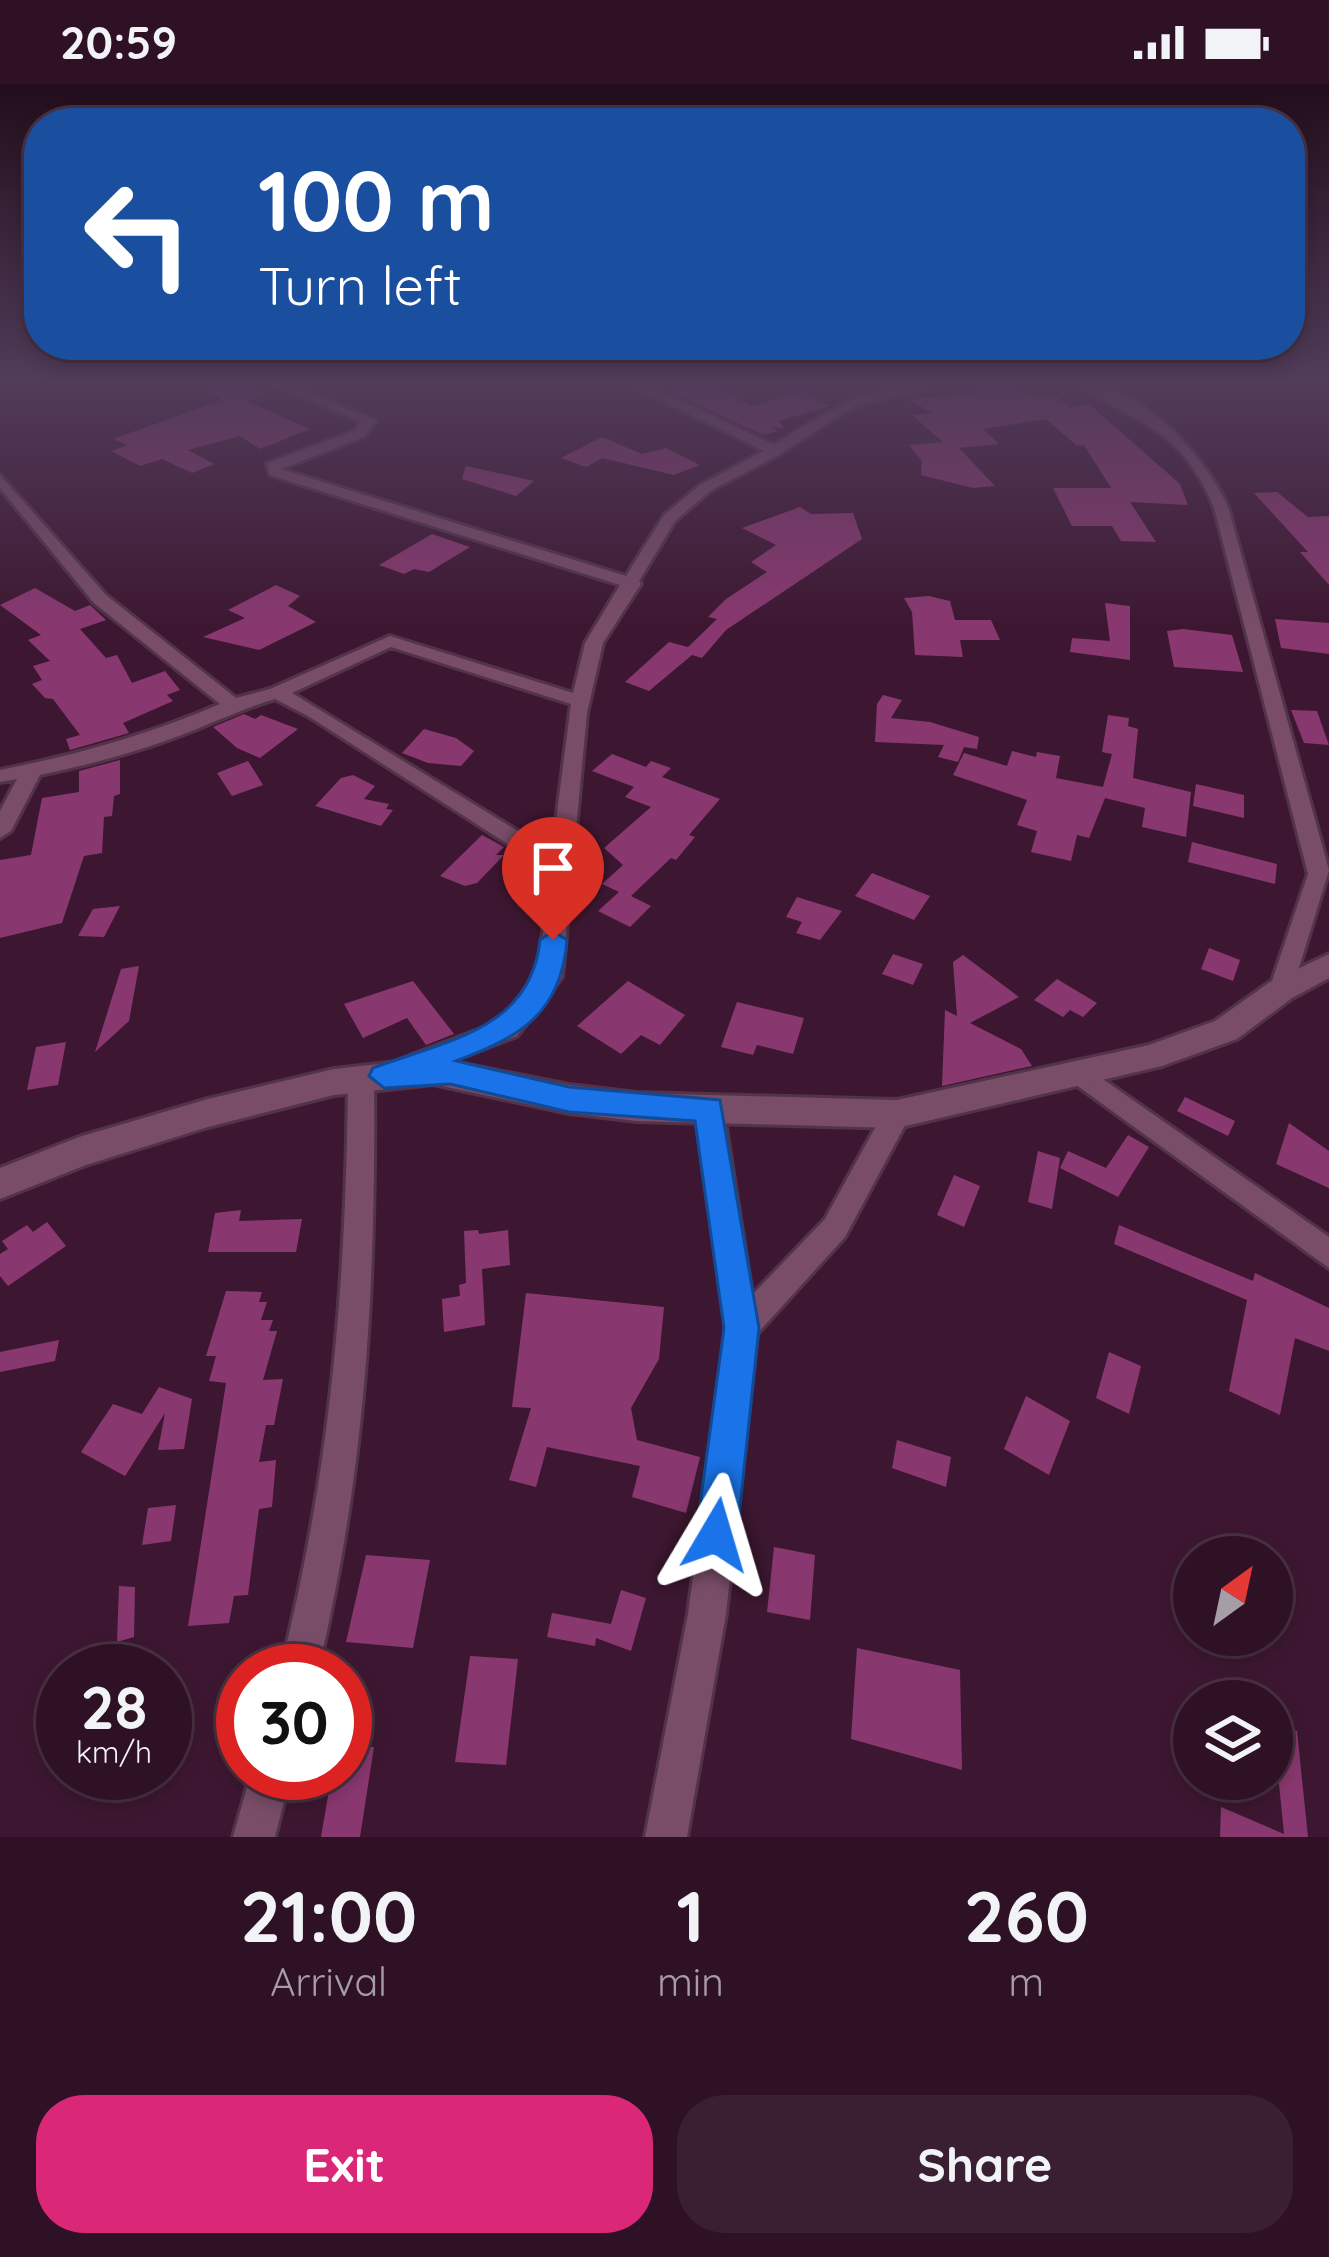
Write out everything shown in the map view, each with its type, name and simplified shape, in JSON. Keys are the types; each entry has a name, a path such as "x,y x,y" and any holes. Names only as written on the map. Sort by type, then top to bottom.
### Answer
{"street":[{"path":"278,464 272,466 275,472 633,584"},
{"path":"0,1184 152,1128 372,1078 508,1029 538,998 550,977 559,866 581,701 594,644 669,518 705,488 751,464"},
{"path":"1201,464 1209,471 1221,507 1319,874 1282,990"},
{"path":"0,479 100,599 233,705"},
{"path":"0,776 83,760 164,735 233,705 277,693 390,641 581,701"},
{"path":"277,693 559,866"},
{"path":"0,831 34,768"},
{"path":"372,1078 450,1072 569,1100 897,1114 1150,1057 1226,1030 1282,990 1329,965"},
{"path":"1077,1072 1329,1254"},
{"path":"305,1644 350,1430 372,1078"},
{"path":"666,1837 706,1615 742,1328 709,1109"},
{"path":"742,1328 835,1228 897,1114"},
{"path":"254,1837 264,1800"}],"building":[{"path":"172,464 214,464 192,473"},
{"path":"627,464 700,465 674,475"},
{"path":"922,464 974,464 995,486 973,488 921,475"},
{"path":"1096,464 1157,464 1180,484 1188,505 1130,502 1156,542 1121,541 1112,526 1072,526 1053,488 1111,488"},
{"path":"466,466 534,481 516,496 462,479"},
{"path":"1277,492 1308,517 1329,516 1329,585 1300,552 1308,552 1254,493"},
{"path":"800,507 811,514 853,513 862,539 726,630 702,658 692,655 649,691 625,682 669,642 688,647 717,619 708,617 726,599 767,572 751,562 776,545 742,528"},
{"path":"432,534 470,547 429,572 414,569 404,574 379,565"},
{"path":"276,585 300,596 288,606 316,622 259,650 203,637 245,618 228,610"},
{"path":"35,588 75,611 90,605 106,620 80,629 106,658 117,655 132,683 165,671 180,690 167,695 173,701 123,723 129,733 70,750 66,739 80,735 53,699 45,698 32,684 42,680 33,666 50,661 28,640 41,635 0,605"},
{"path":"929,596 950,601 955,620 991,620 1000,640 960,640 963,657 915,655 912,612 904,598"},
{"path":"1105,603 1130,606 1130,660 1070,652 1072,638 1110,641"},
{"path":"1275,619 1329,623 1329,654 1281,648"},
{"path":"1167,631 1232,635 1243,672 1174,667"},
{"path":"883,695 902,700 891,718 930,722 979,737 977,749 964,747 958,762 938,757 944,745 875,742 877,704"},
{"path":"1291,710 1317,711 1329,745 1304,743"},
{"path":"244,714 298,729 260,758 237,748 213,727"},
{"path":"1108,715 1129,718 1128,726 1138,729 1133,778 1191,792 1186,837 1142,827 1145,808 1105,798 1089,838 1077,835 1071,861 1031,852 1037,831 1017,825 1027,800 953,775 964,753 1007,766 1012,751 1036,757 1037,752 1060,756 1056,778 1103,787 1112,754 1102,752"},
{"path":"424,729 456,738 474,751 461,766 428,763 402,753"},
{"path":"612,754 646,767 651,761 671,768 662,777 720,799 689,835 695,837 676,860 671,858 631,896 651,906 630,927 598,911 619,892 602,884 623,865 604,848 651,807 625,797 634,787 592,771"},
{"path":"120,760 120,794 114,796 112,816 104,817 102,853 84,856 62,923 0,938 0,860 31,855 42,798 79,792 79,771"},
{"path":"248,761 263,785 232,796 217,773"},
{"path":"353,775 375,786 364,799 389,804 386,809 393,810 381,826 315,806 341,778"},
{"path":"1196,784 1244,795 1244,818 1193,806"},
{"path":"482,835 504,847 496,855 504,855 477,883 465,886 440,876"},
{"path":"1192,842 1277,864 1275,884 1188,862"},
{"path":"872,873 930,896 914,920 855,896"},
{"path":"797,897 842,911 820,940 796,933 802,922 786,917"},
{"path":"120,906 104,937 78,936 93,909"},
{"path":"1209,948 1240,960 1233,981 1201,969"},
{"path":"893,954 923,964 913,985 882,974"},
{"path":"963,955 1019,997 970,1023 1021,1049 1032,1066 942,1086 945,1010 957,1016 953,962"},
{"path":"139,966 129,1021 95,1052 121,969"},
{"path":"1057,979 1097,1003 1083,1017 1070,1010 1063,1017 1034,1000"},
{"path":"413,981 454,1034 426,1045 407,1018 363,1038 344,1004"},
{"path":"628,981 685,1015 660,1045 641,1035 621,1054 577,1026"},
{"path":"737,1002 804,1018 793,1054 757,1045 753,1055 721,1047"},
{"path":"66,1042 58,1085 27,1090 36,1047"},
{"path":"1185,1097 1235,1121 1228,1136 1177,1111"},
{"path":"1289,1123 1329,1151 1329,1188 1276,1164"},
{"path":"1128,1135 1149,1147 1118,1197 1060,1168 1068,1151 1106,1168"},
{"path":"1038,1151 1060,1158 1052,1209 1028,1202"},
{"path":"954,1175 980,1186 964,1227 937,1215"},
{"path":"241,1210 239,1221 302,1219 296,1252 208,1252 215,1213"},
{"path":"47,1222 66,1246 8,1286 0,1276 0,1254 8,1249 2,1241 27,1225 33,1232"},
{"path":"1119,1225 1253,1281 1255,1273 1329,1308 1329,1351 1295,1338 1280,1415 1229,1391 1247,1300 1114,1244"},
{"path":"478,1230 479,1234 508,1230 510,1265 482,1269 485,1325 444,1332 442,1299 460,1296 459,1285 466,1283 464,1231"},
{"path":"226,1291 262,1292 259,1302 267,1302 261,1320 273,1320 269,1331 277,1331 263,1380 283,1379 274,1425 266,1425 259,1462 276,1460 272,1507 259,1509 248,1595 234,1596 229,1623 188,1626 226,1383 209,1381 216,1356 206,1356"},
{"path":"526,1293 664,1307 659,1359 631,1408 637,1440 700,1457 686,1513 632,1497 640,1466 547,1447 536,1487 509,1480 531,1408 512,1407"},
{"path":"59,1340 55,1361 0,1372 0,1352"},
{"path":"1109,1352 1141,1366 1129,1414 1096,1398"},
{"path":"159,1387 192,1399 184,1449 158,1450 165,1413 125,1476 81,1452 113,1404 142,1414"},
{"path":"1026,1396 1070,1421 1049,1475 1004,1449"},
{"path":"897,1440 951,1457 946,1487 892,1468"},
{"path":"176,1505 171,1541 142,1545 148,1508"},
{"path":"774,1547 815,1555 810,1620 767,1612"},
{"path":"366,1555 430,1560 413,1648 346,1642"},
{"path":"119,1586 135,1587 134,1637 117,1642"},
{"path":"621,1590 646,1598 631,1651 596,1638 595,1646 547,1637 552,1613 611,1624"},
{"path":"857,1648 960,1670 962,1770 851,1739"},
{"path":"470,1656 518,1659 506,1765 455,1762"},
{"path":"1293,1730 1297,1731 1308,1837 1220,1837 1221,1807 1284,1834 1281,1800 1293,1800"},
{"path":"327,1800 366,1800 360,1837 321,1837"}],"route":[{"path":"553,940 550,977 538,998 508,1029 384,1076 450,1072 569,1100 709,1109 742,1328 716,1535"}]}
